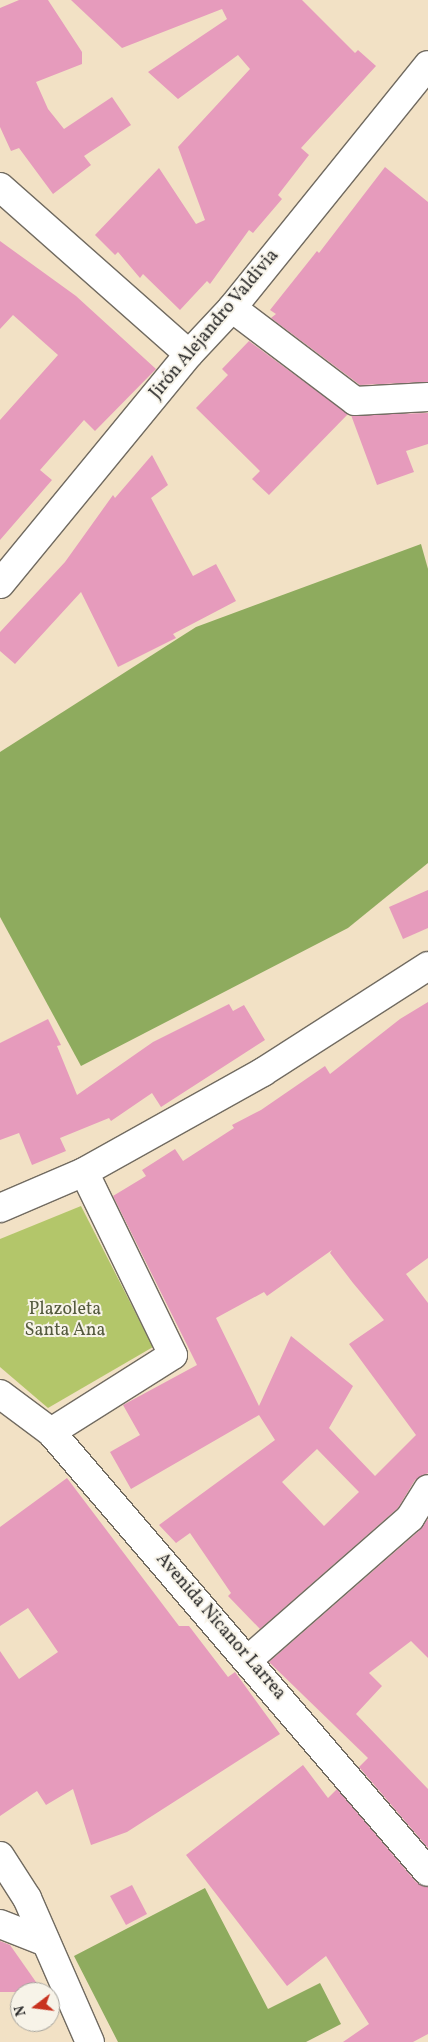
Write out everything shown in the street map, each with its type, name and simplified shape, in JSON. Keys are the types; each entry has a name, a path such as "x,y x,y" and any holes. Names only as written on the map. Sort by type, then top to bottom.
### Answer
{"street":[{"name":"Jirón Alejandro Valdivia","path":"0,584 189,354 232,308 428,66"},
{"path":"0,187 189,354"},
{"path":"232,308 355,401 428,397"},
{"path":"0,1208 84,1172 263,1072 428,966"},
{"path":"51,1432 173,1355 84,1172"},
{"name":"Avenida Nicanor Larrea","path":"0,1394 51,1432 249,1659 428,1872"},
{"path":"249,1659 410,1518 428,1489"},
{"path":"0,1856 27,1898 90,2042"},
{"path":"0,1924 46,1942"}],"green space":[{"path":"421,544 428,569 428,863 348,928 81,1066 0,917 0,752 196,627"},
{"name":"Plazoleta Santa Ana","path":"81,1206 153,1347 48,1408 0,1367 0,1239"},
{"path":"205,1888 268,2009 320,1983 341,2024 306,2042 118,2042 74,1956"}],"building":[{"path":"19,0 48,0 82,52 82,64 36,82 48,109 64,129 112,97 131,125 84,156 91,165 53,194 19,148 11,151 0,127 0,8"},
{"path":"71,0 302,0 355,53 358,50 376,66 301,148 309,155 278,195 282,199 253,233 249,230 210,284 207,281 180,310 143,274 140,278 118,252 115,255 95,235 159,168 196,224 205,220 178,147 250,69 238,55 178,99 148,72 227,19 222,9 122,48"},
{"path":"385,167 428,202 428,382 360,385 271,318 276,314 270,310 317,251 319,253"},
{"path":"0,241 76,296 156,369 95,431 84,420 40,470 52,480 0,540 0,420 58,355 13,315 0,329"},
{"path":"249,341 348,414 269,495 252,479 260,471 196,408 228,375 222,369"},
{"path":"428,413 428,444 406,451 414,472 377,485 351,415"},
{"path":"152,455 168,485 151,498 193,576 216,564 236,601 173,634 176,638 118,667 81,592 15,664 0,651 0,632 65,562 113,495 115,498"},
{"path":"428,890 428,928 403,939 389,907"},
{"path":"428,1002 428,1258 406,1274 428,1303 428,1473 415,1480 398,1508 260,1629 228,1596 231,1593 190,1533 176,1543 159,1525 275,1440 259,1415 131,1489 110,1452 140,1435 123,1405 197,1365 113,1196 146,1176 142,1170 175,1149 183,1161 234,1128 232,1125 261,1110 325,1066 330,1074 400,1019","holes":["332,1250 330,1253 384,1320 349,1344 416,1435 375,1476 329,1428 353,1386 291,1336 259,1406 216,1318 264,1292 267,1296","317,1449 359,1492 324,1526 282,1482"]},
{"path":"229,1004 233,1011 244,1005 265,1040 161,1107 152,1093 111,1121 109,1118 60,1138 66,1151 32,1165 19,1133 0,1140 0,1043 48,1019 61,1045 57,1046 77,1095 153,1042"},
{"path":"67,1478 179,1626 189,1626 228,1677 235,1672 280,1734 127,1832 91,1845 73,1789 46,1805 37,1791 0,1816 0,1651 19,1679 58,1652 28,1608 0,1626 0,1527"},
{"path":"428,1519 428,1658 411,1641 369,1673 382,1686 356,1714 428,1789 428,1848 359,1767 368,1758 269,1662 420,1530"},
{"path":"303,1765 328,1798 337,1789 416,1882 428,1887 428,2034 413,2042 343,2042 369,2024 326,1956 287,1986 186,1855"},
{"path":"132,1885 147,1914 126,1925 110,1896"},
{"path":"0,1941 10,1945 36,1982 10,1982 10,1992 0,1992"}]}
